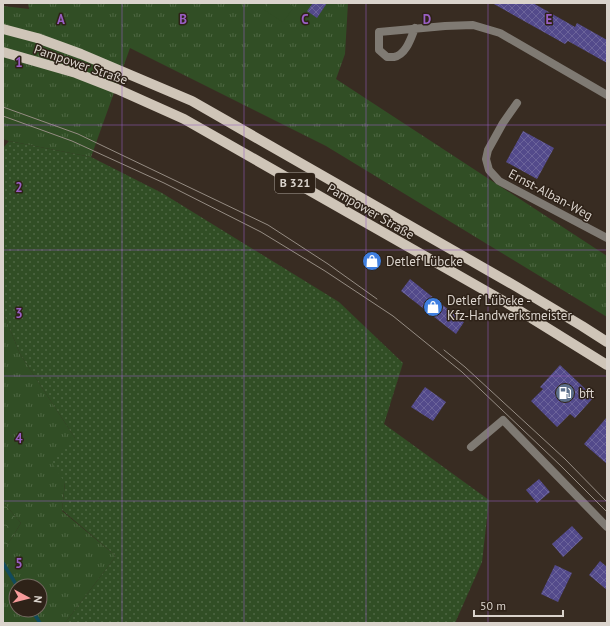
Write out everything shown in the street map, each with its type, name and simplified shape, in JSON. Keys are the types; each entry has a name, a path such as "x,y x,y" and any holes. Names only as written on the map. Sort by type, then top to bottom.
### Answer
{"main road":[{"name":"Pampower Straße","path":"3,29 37,38 82,54 192,101 517,287 607,342"},
{"name":"Pampower Straße","path":"3,52 83,76 117,89 184,119 507,303 607,365"}],"street":[{"path":"415,28 411,39 403,52 396,57 388,57 380,50 379,32 415,28 473,25 500,33 607,95"},
{"name":"Ernst-Alban-Weg","path":"517,103 503,123 488,150 486,160 489,170 500,181 607,238"},
{"path":"471,447 503,420 607,527"}],"green space":[{"path":"28,3 348,3 345,54 336,79 607,256 607,317 326,146 130,48 91,157 3,139 3,6 29,9"},
{"path":"269,3 288,3 294,7 283,22 264,10"},
{"path":"9,141 91,157 162,193 339,302 403,363 384,424 489,500 482,562 455,623 65,623 116,556 62,510 65,483 51,461 75,438 20,354 3,312 3,148"},
{"path":"3,312 20,354 75,438 65,482 62,511 116,556 65,623 3,623 3,552 21,523 3,502"},
{"path":"3,502 21,523 3,552"}],"building":[{"path":"313,3 327,3 317,18 307,11"},
{"path":"492,3 533,3 575,27 577,23 607,40 607,63 568,41 565,44"},
{"path":"523,131 554,148 537,179 506,162"},
{"name":"Detlef Lübcke - Kfz-Handwerksmeister","path":"410,279 464,322 456,334 401,291"},
{"name":"bft","path":"560,365 594,397 575,418 570,414 557,427 531,401 543,389 540,387"},
{"path":"425,387 446,402 433,421 411,407"},
{"path":"607,417 607,464 584,444"},
{"path":"539,479 550,492 537,503 526,490"},
{"path":"572,526 583,538 563,557 552,544"},
{"path":"600,561 607,567 607,590 589,575"},
{"path":"555,565 572,573 558,602 541,594"}],"waterway":[{"path":"3,563 12,578"},
{"path":"37,618 40,623"}],"tram line":[{"path":"3,107 78,134 268,225 328,264 377,299"},
{"path":"3,116 72,141 164,183 261,232 325,271 393,316 462,372 607,512"},
{"path":"444,350 465,367 565,459 607,502"}],"place":[{"name":"Detlef Lübcke","path":"372,261"},
{"name":"Detlef Lübcke - Kfz-Handwerksmeister","path":"433,307"},
{"name":"bft","path":"565,393"}]}
